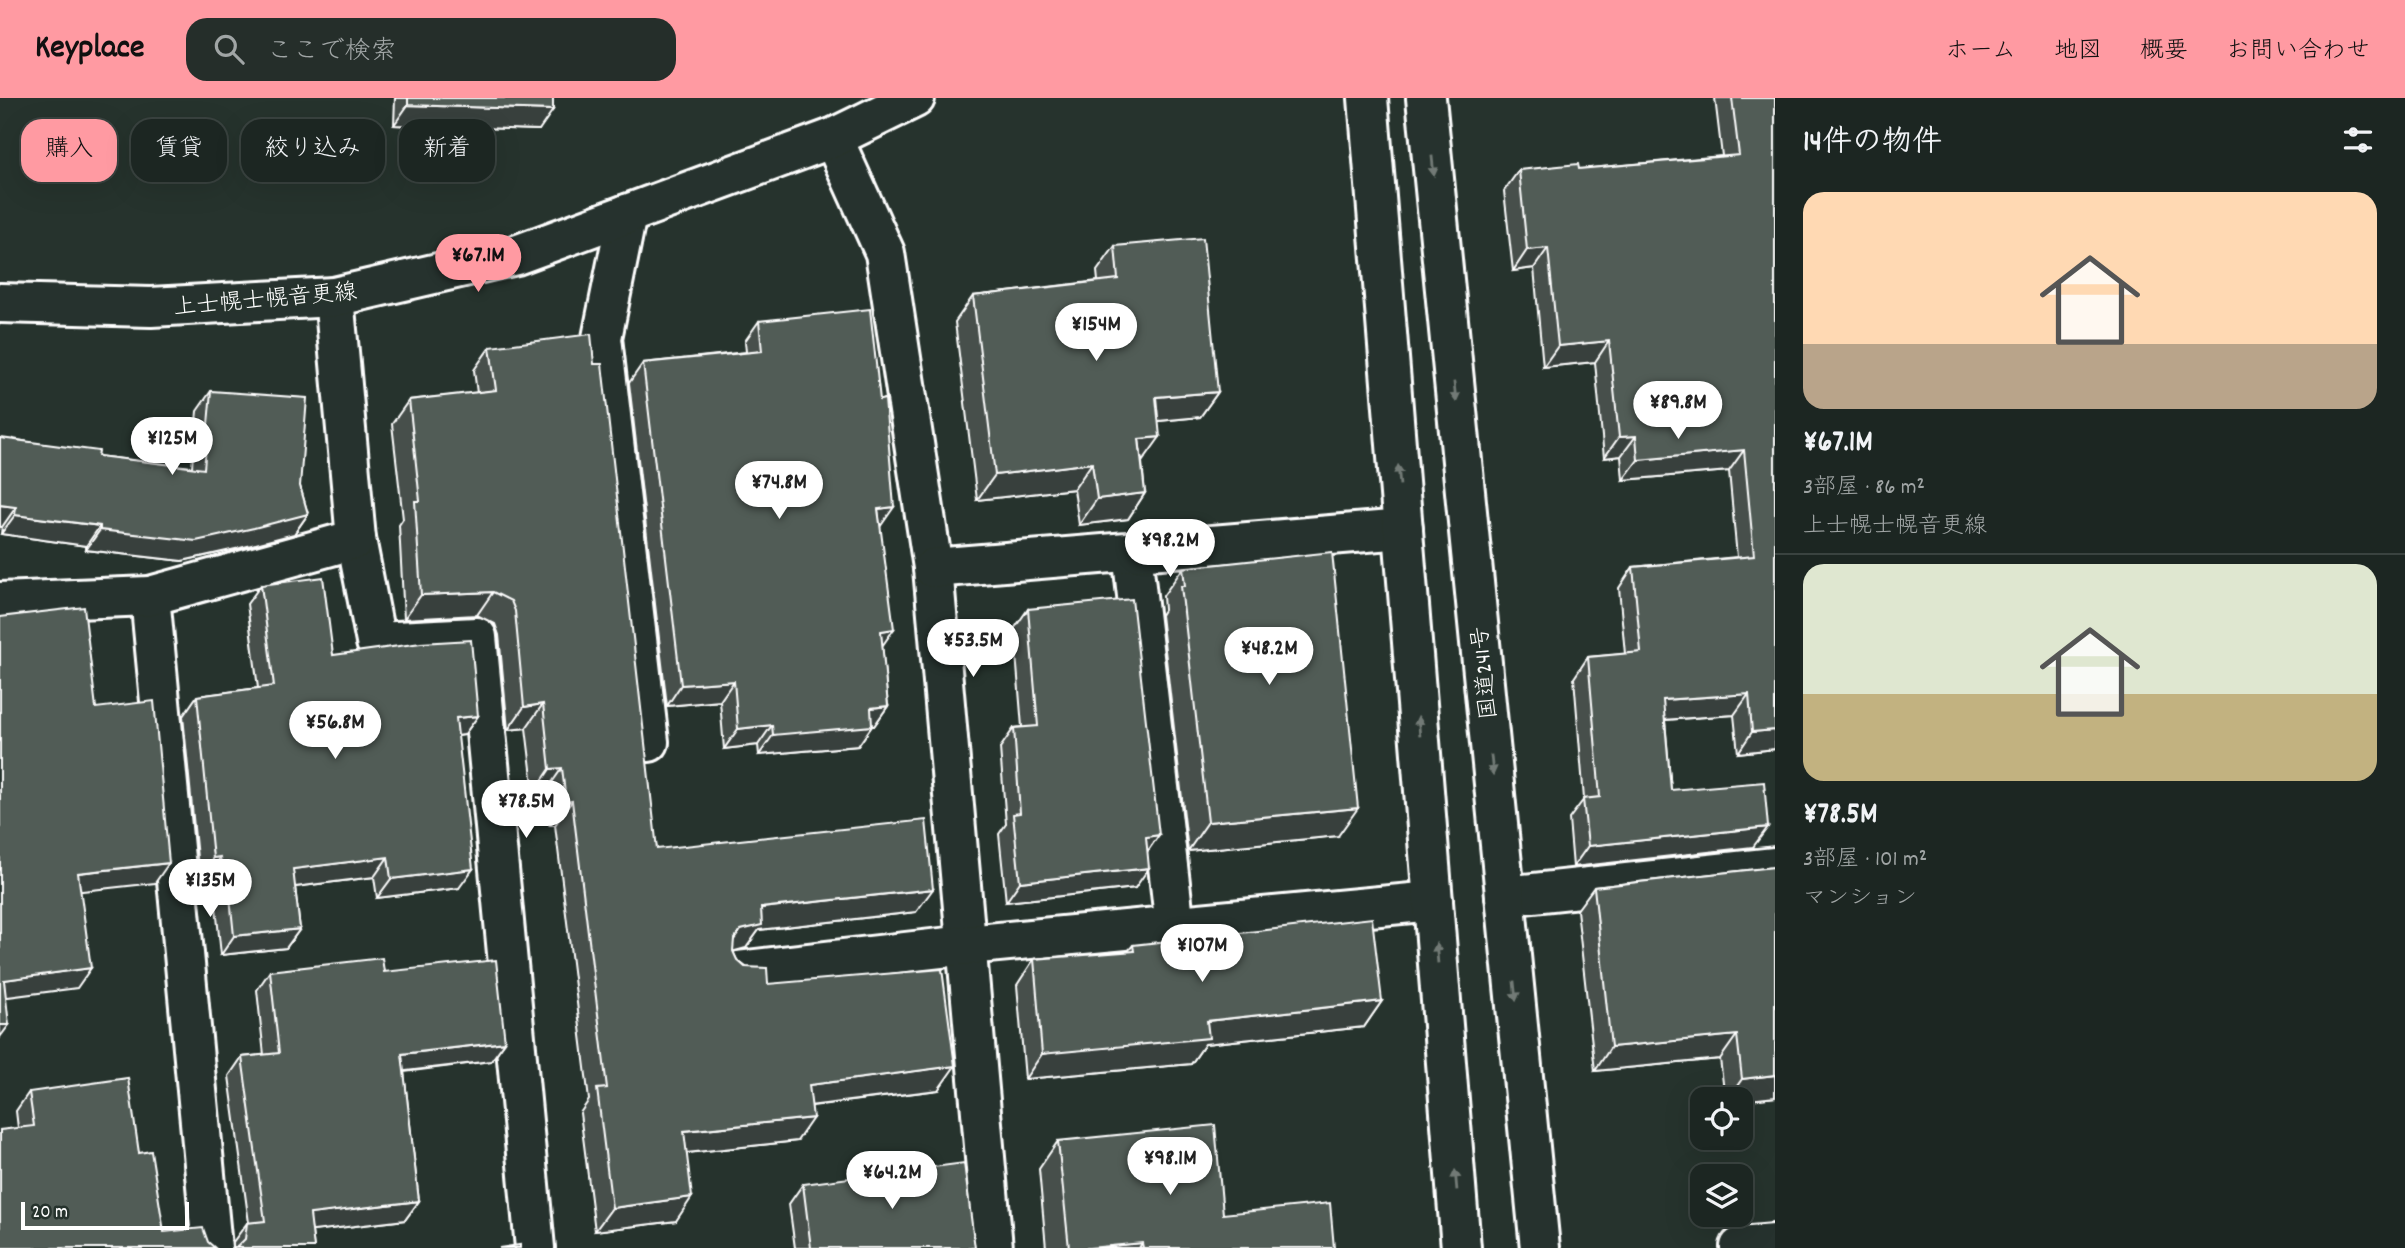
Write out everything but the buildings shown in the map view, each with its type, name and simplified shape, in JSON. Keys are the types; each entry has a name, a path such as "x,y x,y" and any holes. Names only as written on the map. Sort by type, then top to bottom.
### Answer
{"main road":[{"path":"1368,98 1461,1248"},
{"name":"国道241号","path":"1426,98 1540,1248"},
{"name":"上士幌士幌音更線","path":"0,303 151,307 334,297 516,255 833,138 911,99"},
{"path":"833,138 885,253 933,568 993,1248"},
{"path":"627,215 602,338 649,742"},
{"path":"334,297 356,539 376,642 477,637 535,1248"},
{"path":"933,568 1403,529"},
{"path":"0,602 150,596 356,539"},
{"path":"1132,552 1175,927"},
{"path":"150,596 212,1248"},
{"path":"1505,896 1775,867"},
{"path":"738,971 1433,901"}]}
